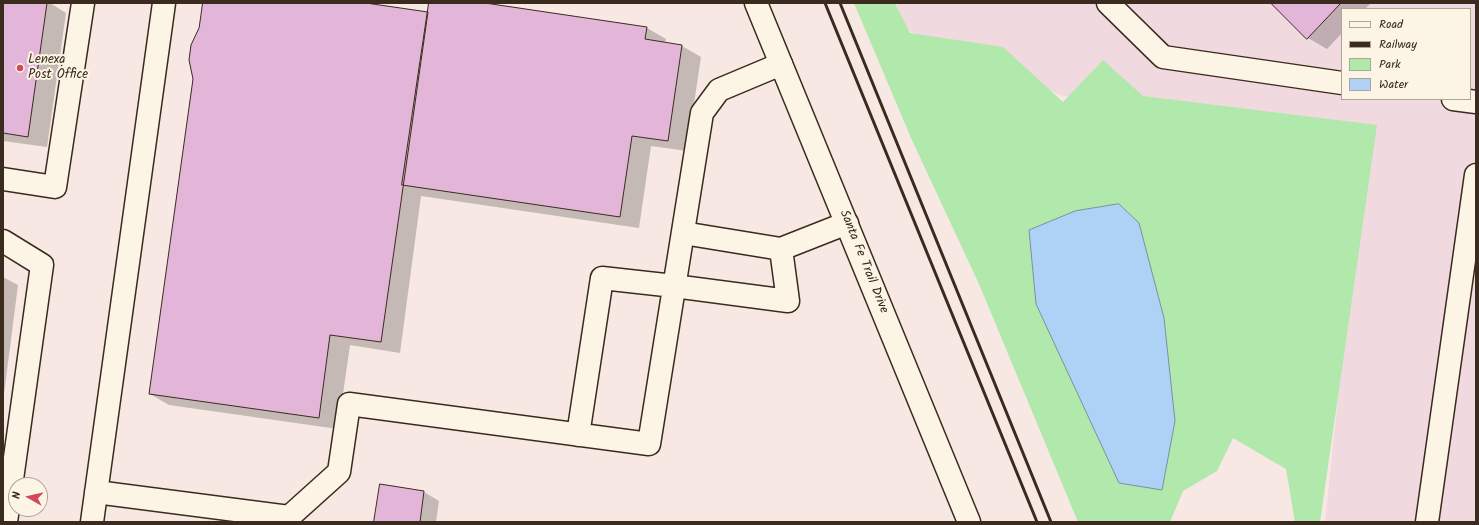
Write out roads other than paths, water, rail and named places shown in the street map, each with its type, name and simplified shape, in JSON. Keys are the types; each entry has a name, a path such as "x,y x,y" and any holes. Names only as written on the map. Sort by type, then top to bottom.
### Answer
{"main road":[{"path":"3,179 55,187 83,3"},
{"path":"92,522 164,3"},
{"name":"Santa Fe Trail Drive","path":"756,3 969,522"},
{"path":"1108,3 1163,57 1341,83"},
{"path":"96,492 289,518 339,472 349,404 649,444 702,113 719,90 781,64"},
{"path":"1461,100 1476,102"},
{"path":"1427,522 1476,175"},
{"path":"683,233 781,249 847,223"},
{"path":"3,241 42,265 6,497 6,522"},
{"path":"578,434 602,278 788,301 781,249"}],"water":[{"path":"1119,204 1139,223 1164,318 1175,421 1162,490 1119,483 1036,304 1029,230 1075,211"}],"railway":[{"path":"825,3 1037,522"},
{"path":"840,3 1051,522"}],"place":[{"name":"Lenexa Post Office","path":"20,68"}]}
